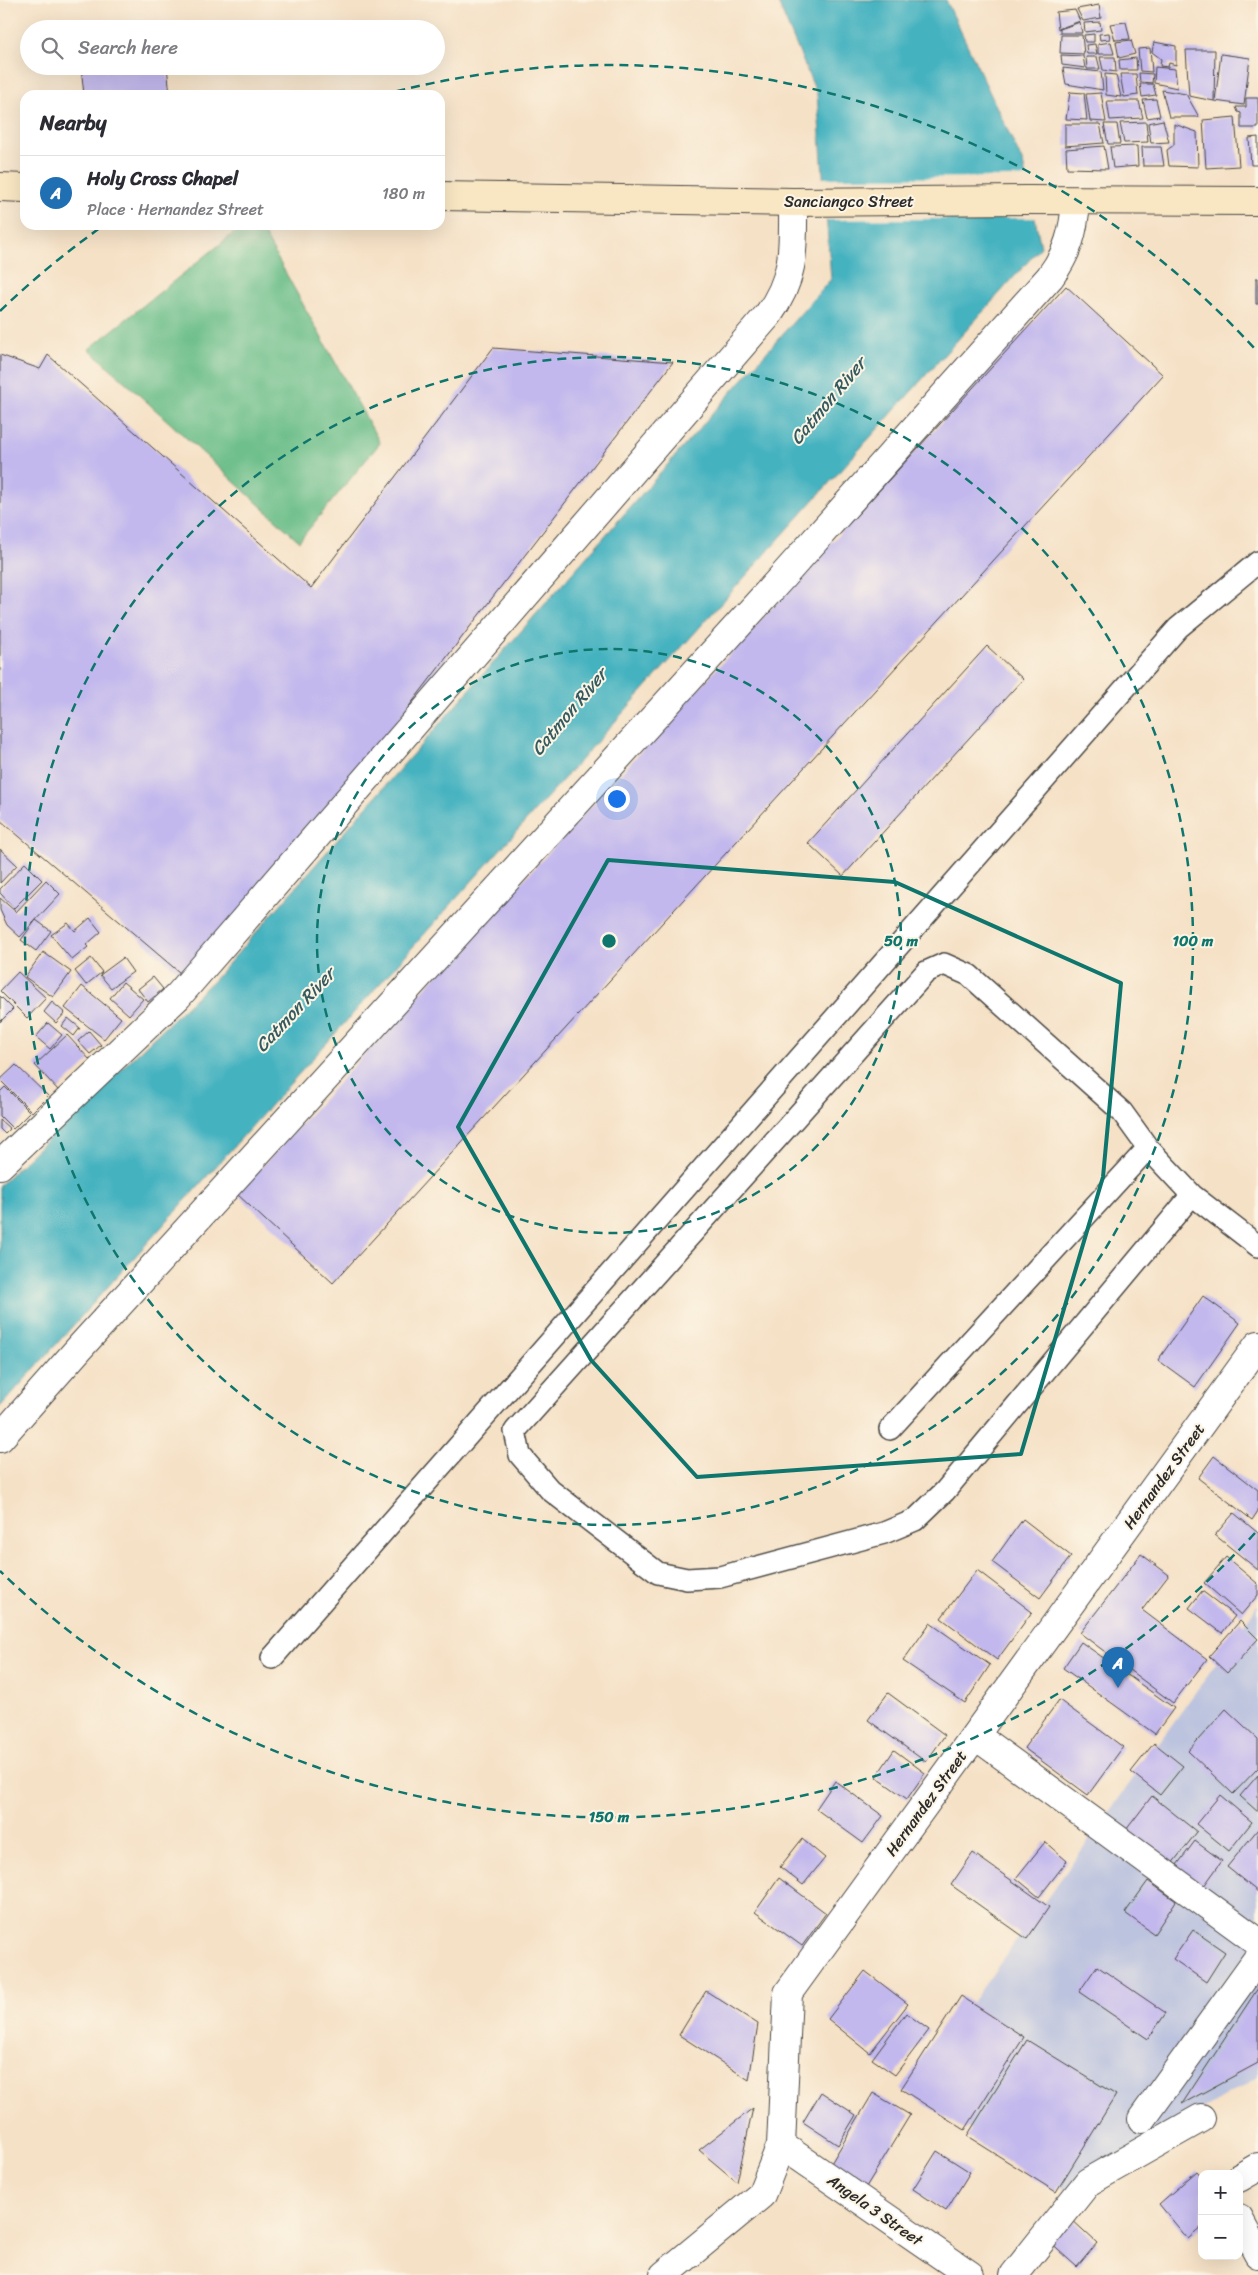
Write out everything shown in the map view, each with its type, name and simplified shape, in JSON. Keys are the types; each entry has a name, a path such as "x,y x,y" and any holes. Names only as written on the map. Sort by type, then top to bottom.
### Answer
{"main road":[{"path":"0,187 20,188"},
{"name":"Sanciangco Street","path":"445,196 793,202 1025,200 1258,201"}],"street":[{"path":"0,1438 82,1344 762,598 1050,277 1060,264 1071,239 1076,201"},
{"path":"0,1165 178,996 768,315 786,286 793,251 793,202"},
{"name":"Hernandez Street","path":"664,2275 761,2195 781,2146 788,1993 1258,1345"},
{"path":"976,1736 1258,1942"},
{"path":"1142,2119 1258,1958"},
{"path":"1014,2275 1088,2182 1201,2118"},
{"name":"Angela 3 Street","path":"781,2146 970,2275"},
{"path":"1243,2176 1258,2167"},
{"path":"1243,2226 1258,2254"}],"lane":[{"path":"272,1658 1178,628 1258,562"},
{"path":"1192,1195 946,1491 915,1520 884,1533 720,1577 687,1578 658,1573 550,1490 520,1455 515,1431 926,972 944,964 969,975 1122,1112 1148,1148 1192,1195 1258,1246"},
{"path":"890,1429 1148,1148"}],"highlighted area":[{"path":"608,860 895,882 1121,983 1103,1177 1021,1454 697,1477 591,1360 458,1127"}],"shaded area":[{"path":"1258,1605 1258,2077 1066,2190 909,2090"}],"green space":[{"path":"238,230 262,230 380,443 299,541 89,349"}],"water":[{"name":"Catmon River","path":"777,0 946,0 1023,163 1041,247 0,1407 0,1185 215,979 831,279 817,94"}],"pier":[{"path":"1029,177 1038,218 824,220 821,178"}],"building":[{"path":"1099,5 1101,18 1083,21 1077,9"},
{"path":"1075,10 1080,21 1058,29 1056,12"},
{"path":"1080,22 1082,33 1060,33 1060,29"},
{"path":"1100,22 1101,30 1085,32 1084,23"},
{"path":"1126,22 1130,39 1115,40 1110,24"},
{"path":"1109,33 1110,39 1100,40 1099,34"},
{"path":"1094,34 1094,42 1085,42 1084,35"},
{"path":"1061,35 1082,35 1084,54 1060,53"},
{"path":"1131,40 1135,54 1119,58 1116,42"},
{"path":"1111,42 1114,54 1098,54 1098,44"},
{"path":"1154,42 1176,46 1176,65 1169,63 1168,67 1160,66 1161,59 1152,52"},
{"path":"1095,44 1097,54 1087,54 1086,45"},
{"path":"1150,48 1152,72 1140,71 1138,49"},
{"path":"1186,50 1215,50 1214,101 1189,96"},
{"path":"1221,54 1250,58 1244,105 1215,101"},
{"path":"1061,55 1083,56 1085,68 1062,65"},
{"path":"1086,57 1097,57 1100,69 1087,69"},
{"path":"1100,57 1115,57 1116,72 1103,70"},
{"path":"1136,58 1137,70 1120,70 1119,60"},
{"path":"1155,67 1175,69 1177,88 1154,83"},
{"path":"1063,68 1101,72 1103,90 1066,84"},
{"path":"1139,73 1153,74 1152,83 1140,82"},
{"path":"1105,74 1116,75 1121,97 1106,95"},
{"path":"1120,74 1136,74 1138,95 1124,97"},
{"path":"82,75 168,75 169,90 83,90"},
{"path":"1140,84 1153,84 1156,95 1142,97"},
{"path":"1162,90 1186,94 1199,117 1169,117"},
{"path":"1070,92 1084,93 1087,120 1066,119"},
{"path":"1101,93 1106,122 1090,121 1086,94"},
{"path":"1246,98 1258,98 1258,128 1241,128 1241,113 1238,112 1236,107 1246,107"},
{"path":"1156,99 1160,116 1147,118 1143,100"},
{"path":"1107,101 1139,101 1143,118 1110,120"},
{"path":"1235,117 1239,166 1206,168 1203,120"},
{"path":"1163,120 1169,142 1151,143 1148,123"},
{"path":"1146,122 1148,142 1124,143 1120,123"},
{"path":"1065,124 1100,124 1104,143 1065,146"},
{"path":"1104,124 1117,124 1120,144 1108,144"},
{"path":"1174,124 1197,132 1198,167 1169,166 1167,150 1174,145"},
{"path":"1258,137 1258,165 1251,165 1249,138"},
{"path":"1104,146 1108,169 1067,168 1066,149"},
{"path":"1137,146 1138,166 1113,168 1110,147"},
{"path":"1142,147 1161,147 1164,166 1143,166"},
{"path":"1256,278 1258,278 1258,304 1256,304"},
{"path":"1066,286 1163,375 333,1283 237,1194"},
{"path":"493,348 673,362 374,752 186,978 0,820 0,355 40,369 48,355 311,588"},
{"path":"987,646 1023,679 843,876 808,843"},
{"path":"0,849 17,865 0,883"},
{"path":"25,863 42,880 14,908 0,893 0,889"},
{"path":"46,880 60,894 20,937 7,925 0,910 0,898 16,912"},
{"path":"90,918 101,932 86,945 88,947 72,960 51,935 68,923 75,931"},
{"path":"36,920 51,931 36,951 21,940"},
{"path":"43,952 71,972 53,997 25,977"},
{"path":"91,958 102,972 86,985 75,971"},
{"path":"123,958 133,972 111,988 100,975"},
{"path":"18,972 46,998 27,1018 0,991"},
{"path":"153,977 163,989 148,1002 138,989"},
{"path":"123,982 143,999 129,1015 110,998"},
{"path":"82,986 121,1018 104,1039 65,1008"},
{"path":"0,996 13,1009 0,1022"},
{"path":"52,1002 65,1013 56,1023 44,1012"},
{"path":"68,1018 80,1028 74,1036 62,1026"},
{"path":"48,1023 62,1035 50,1049 36,1037"},
{"path":"89,1031 101,1045 90,1054 78,1041"},
{"path":"67,1035 90,1060 58,1090 35,1065"},
{"path":"16,1065 48,1096 32,1112 0,1080"},
{"path":"5,1087 30,1112 13,1129 0,1116 0,1092"},
{"path":"0,1120 10,1129 5,1134 0,1129"},
{"path":"1203,1296 1240,1323 1195,1387 1158,1360"},
{"path":"1214,1456 1258,1490 1258,1511 1252,1520 1198,1478"},
{"path":"1234,1513 1258,1533 1258,1570 1215,1535"},
{"path":"1023,1519 1071,1556 1040,1598 992,1562"},
{"path":"1141,1554 1169,1575 1142,1610 1207,1659 1173,1703 1080,1633"},
{"path":"1226,1557 1258,1584 1258,1595 1241,1615 1204,1583"},
{"path":"977,1570 1032,1612 997,1660 941,1618"},
{"path":"1202,1591 1235,1616 1222,1633 1189,1608"},
{"path":"1240,1621 1258,1639 1227,1673 1209,1656"},
{"path":"930,1623 990,1665 965,1703 903,1661"},
{"path":"1081,1642 1174,1708 1155,1734 1063,1668"},
{"path":"888,1693 945,1735 926,1762 868,1720"},
{"path":"1059,1700 1123,1747 1088,1795 1024,1748"},
{"path":"1226,1709 1258,1739 1258,1768 1233,1794 1188,1751"},
{"path":"1154,1743 1183,1766 1160,1795 1131,1772"},
{"path":"894,1750 925,1773 907,1799 876,1777"},
{"path":"1258,1775 1258,1812 1240,1796"},
{"path":"835,1781 883,1816 863,1843 816,1809"},
{"path":"1220,1795 1252,1822 1229,1851 1196,1824"},
{"path":"1152,1796 1197,1832 1171,1865 1126,1830"},
{"path":"1258,1829 1258,1892 1227,1867"},
{"path":"802,1839 825,1858 803,1885 780,1867"},
{"path":"1195,1841 1222,1861 1201,1890 1174,1869"},
{"path":"1045,1842 1067,1861 1039,1897 1016,1878"},
{"path":"973,1853 1049,1907 1027,1939 951,1885"},
{"path":"779,1878 826,1913 802,1946 755,1912"},
{"path":"1148,1881 1176,1901 1154,1934 1125,1913"},
{"path":"1193,1930 1225,1952 1206,1982 1173,1959"},
{"path":"1097,1966 1166,2013 1148,2039 1079,1992"},
{"path":"865,1971 908,2004 870,2053 828,2019"},
{"path":"1258,1988 1258,2063 1182,2104"},
{"path":"706,1991 758,2024 749,2080 679,2035"},
{"path":"961,1996 1024,2037 965,2130 901,2089"},
{"path":"906,2013 929,2030 895,2075 872,2059"},
{"path":"1027,2040 1116,2095 1056,2192 967,2136"},
{"path":"821,2092 856,2115 838,2145 803,2122"},
{"path":"873,2093 910,2115 866,2187 830,2165"},
{"path":"753,2108 737,2182 699,2150"},
{"path":"937,2151 970,2172 946,2211 913,2189"},
{"path":"1197,2171 1198,2230 1188,2239 1159,2204"},
{"path":"1070,2218 1097,2243 1077,2267 1048,2241"}],"place":[{"name":"Holy Cross Chapel","path":"1118,1688"}]}
